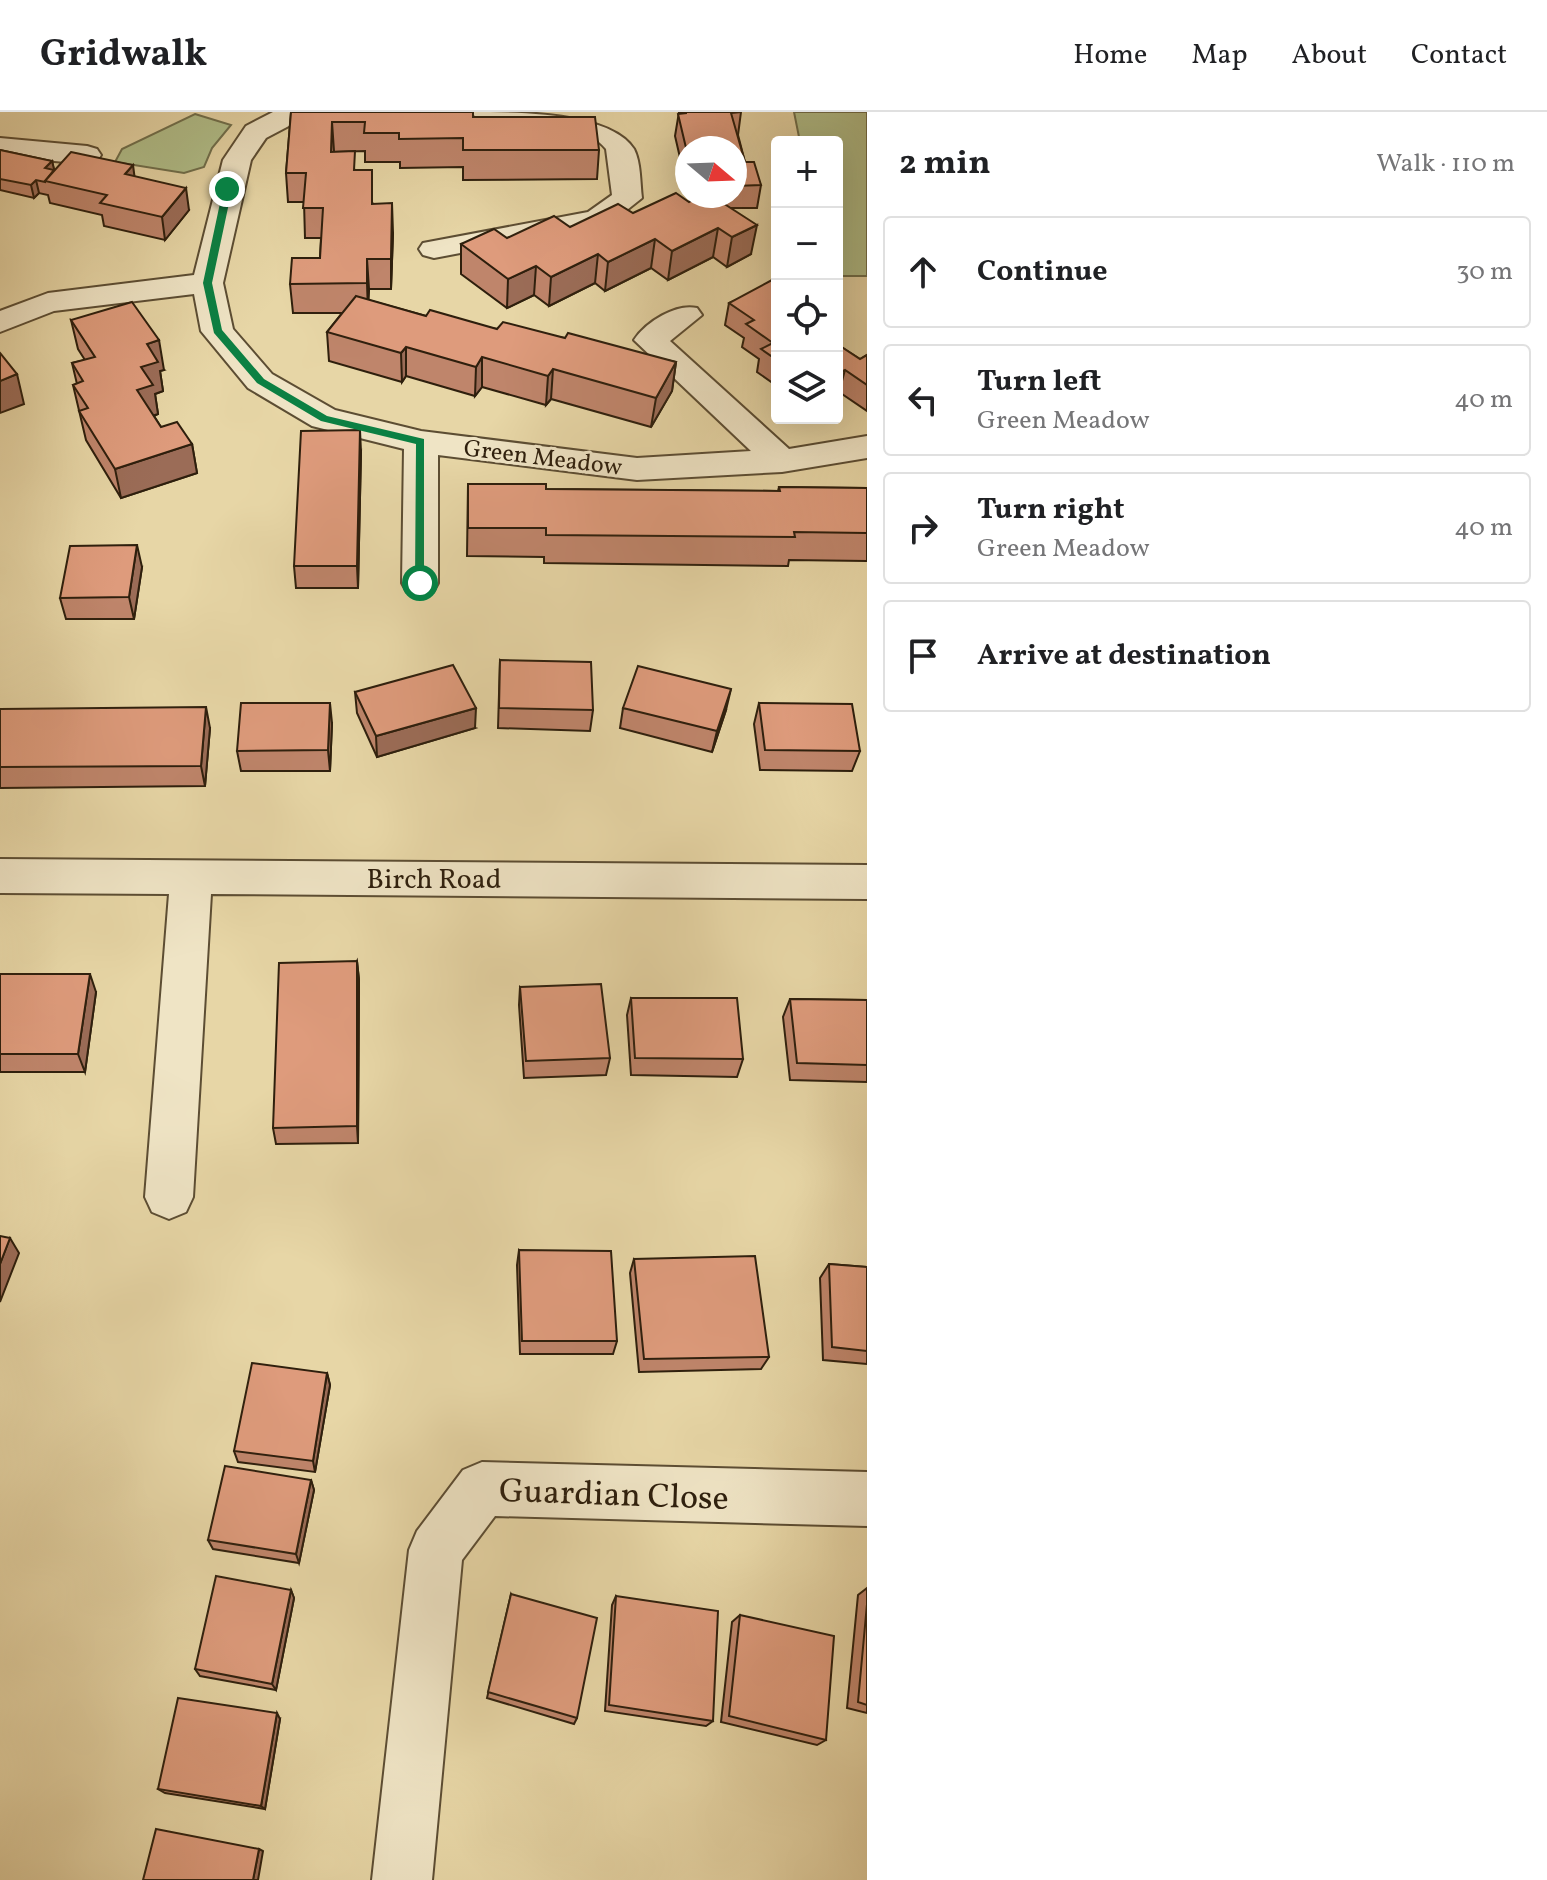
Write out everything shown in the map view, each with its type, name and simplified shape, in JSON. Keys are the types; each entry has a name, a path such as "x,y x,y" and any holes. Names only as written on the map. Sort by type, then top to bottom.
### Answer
{"street":[{"name":"Green Meadow","path":"294,112 256,132 237,160 208,283 217,331 260,381 324,418 421,442 637,469 782,461 867,447"},
{"path":"434,249 597,219 627,198 620,148 603,129 559,119 506,113"},
{"path":"0,147 87,155"},
{"path":"0,322 48,302 208,283"},
{"path":"686,315 650,340 782,461"},
{"path":"420,583 421,442"},
{"name":"Birch Road","path":"0,876 867,882"},
{"path":"169,1197 191,877"},
{"name":"Guardian Close","path":"402,1880 436,1550 482,1489 867,1499"}],"green space":[{"path":"794,112 867,112 867,276 843,276 843,136 799,136"},
{"path":"195,114 231,125 212,148 204,167 184,173 115,162 122,149"}],"building":[{"path":"291,112 473,112 473,117 595,117 599,150 463,150 463,138 399,139 399,133 364,133 365,122 332,122 331,152 355,151 354,170 372,170 372,204 392,203 391,259 367,259 367,283 290,284 292,258 320,258 323,208 303,208 306,173 286,173"},
{"path":"741,112 731,113 738,136 683,136 678,114"},
{"path":"0,150 52,161 45,168 54,170 45,182 36,180 31,185 0,179"},
{"path":"71,152 133,165 125,174 186,188 162,217 100,203 107,195 45,181"},
{"path":"747,162 754,162 761,185 747,186"},
{"path":"675,193 675,208 731,208 757,225 732,237 718,228 672,251 655,239 608,262 598,254 551,277 536,266 508,279 461,244 494,229 507,238 554,216 570,227 618,204 633,213"},
{"path":"771,281 771,342 746,324 754,320 729,303"},
{"path":"356,296 426,316 430,310 497,329 503,322 565,338 568,333 676,362 656,398 553,369 548,376 482,357 476,367 406,347 401,353 327,332"},
{"path":"132,302 159,340 147,344 158,362 141,367 153,385 137,390 161,427 177,422 192,444 115,469 79,411 88,408 73,385 83,381 72,363 95,357 71,320"},
{"path":"771,344 771,356 761,349"},
{"path":"843,348 860,359 867,355 867,385 845,370"},
{"path":"0,353 17,374 0,381"},
{"path":"360,430 357,566 294,566 301,431"},
{"path":"468,484 546,484 546,489 780,491 779,487 867,488 867,533 794,532 795,537 546,535 546,528 468,528"},
{"path":"137,545 129,597 60,598 70,546"},
{"path":"500,660 591,662 593,710 499,708"},
{"path":"453,665 476,708 376,736 355,692"},
{"path":"638,666 731,689 717,731 623,708"},
{"path":"241,703 330,703 328,750 237,751"},
{"path":"759,703 852,704 860,751 765,750"},
{"path":"206,707 201,766 0,767 0,709"},
{"path":"357,961 357,1126 273,1128 279,963"},
{"path":"0,974 90,974 78,1054 0,1054"},
{"path":"601,984 610,1058 526,1061 520,987"},
{"path":"631,998 737,998 743,1059 635,1058"},
{"path":"790,999 867,1000 867,1065 797,1063"},
{"path":"0,1236 10,1238 0,1264"},
{"path":"519,1250 611,1251 617,1341 522,1341"},
{"path":"755,1256 769,1357 644,1359 634,1259"},
{"path":"829,1264 867,1267 867,1351 832,1347"},
{"path":"252,1363 327,1373 313,1461 234,1451"},
{"path":"225,1466 311,1480 296,1554 208,1540"},
{"path":"216,1576 291,1590 272,1684 195,1669"},
{"path":"511,1594 597,1618 577,1718 488,1692"},
{"path":"616,1596 718,1611 713,1721 609,1705"},
{"path":"867,1604 867,1705 858,1702"},
{"path":"740,1615 834,1636 826,1740 729,1716"},
{"path":"178,1698 277,1713 261,1806 158,1789"},
{"path":"156,1829 259,1849 253,1880 143,1880"}],"route":[{"path":"227,189 208,283 217,331 260,381 324,418 421,442 420,583"}]}
